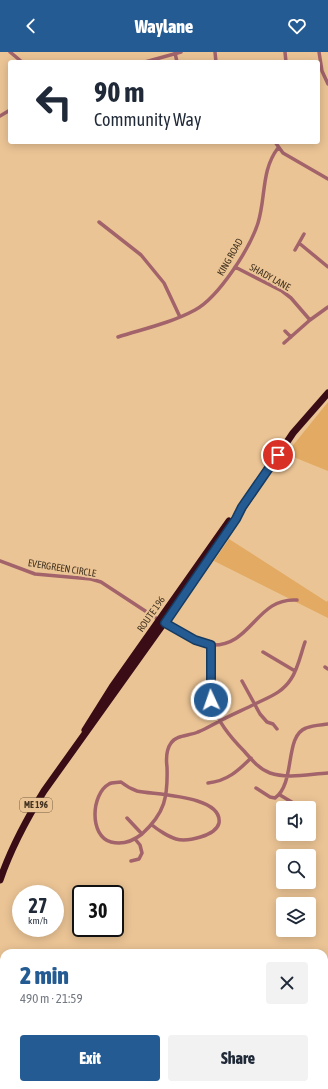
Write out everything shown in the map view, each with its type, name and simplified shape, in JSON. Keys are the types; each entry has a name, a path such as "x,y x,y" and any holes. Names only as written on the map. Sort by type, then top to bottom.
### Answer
{"highway":[{"name":"ROUTE 196","path":"0,880 12,849 27,819 82,735 88,723 162,622 232,517 242,507 294,433 328,393"}],"street":[{"path":"10,52 20,60"},
{"path":"152,60 181,52"},
{"path":"319,52 322,72 328,84"},
{"path":"175,53 177,60"},
{"path":"276,144 283,153 328,179"},
{"name":"KING ROAD","path":"118,337 180,317 197,309 228,280 258,223 267,169 270,158 278,148"},
{"path":"99,222 141,255 164,283 180,317"},
{"path":"295,250 304,234"},
{"path":"299,243 328,267"},
{"name":"SHADY LANE","path":"236,267 282,291 291,298 310,320"},
{"path":"284,343 310,320 328,307"},
{"path":"285,331 291,337"},
{"name":"EVERGREEN CIRCLE","path":"0,561 35,574 91,579 101,582 162,622 195,640 211,645"},
{"path":"297,600 278,602 263,611 242,635 229,642 211,645 211,702 219,721 232,739 251,758 269,772 288,775 328,773"},
{"path":"152,825 176,839 187,840 212,832 218,824 219,816 215,809 207,805 186,798 166,795 137,791 128,788 121,782 110,783 96,798 95,810 97,826 102,837 110,842 119,843 135,839 142,834 152,825 163,808 166,795 166,757 171,743 176,738 195,733 276,695 292,678 305,642"},
{"path":"263,652 295,671"},
{"path":"242,681 255,704 255,708 267,722 274,724 277,729"},
{"path":"256,788 270,797 275,798 280,795 288,775 297,735 306,728 328,724"},
{"path":"208,783 219,782 235,774 251,758"},
{"path":"280,795 290,801"},
{"path":"127,818 142,834"},
{"path":"131,862 139,859 142,853 140,845 135,839"}],"shaded area":[{"path":"328,402 328,471 286,454"},
{"path":"229,539 327,602 328,600 328,618 214,561"}],"route":[{"path":"211,700 211,645 195,640 165,623 278,455"}]}
